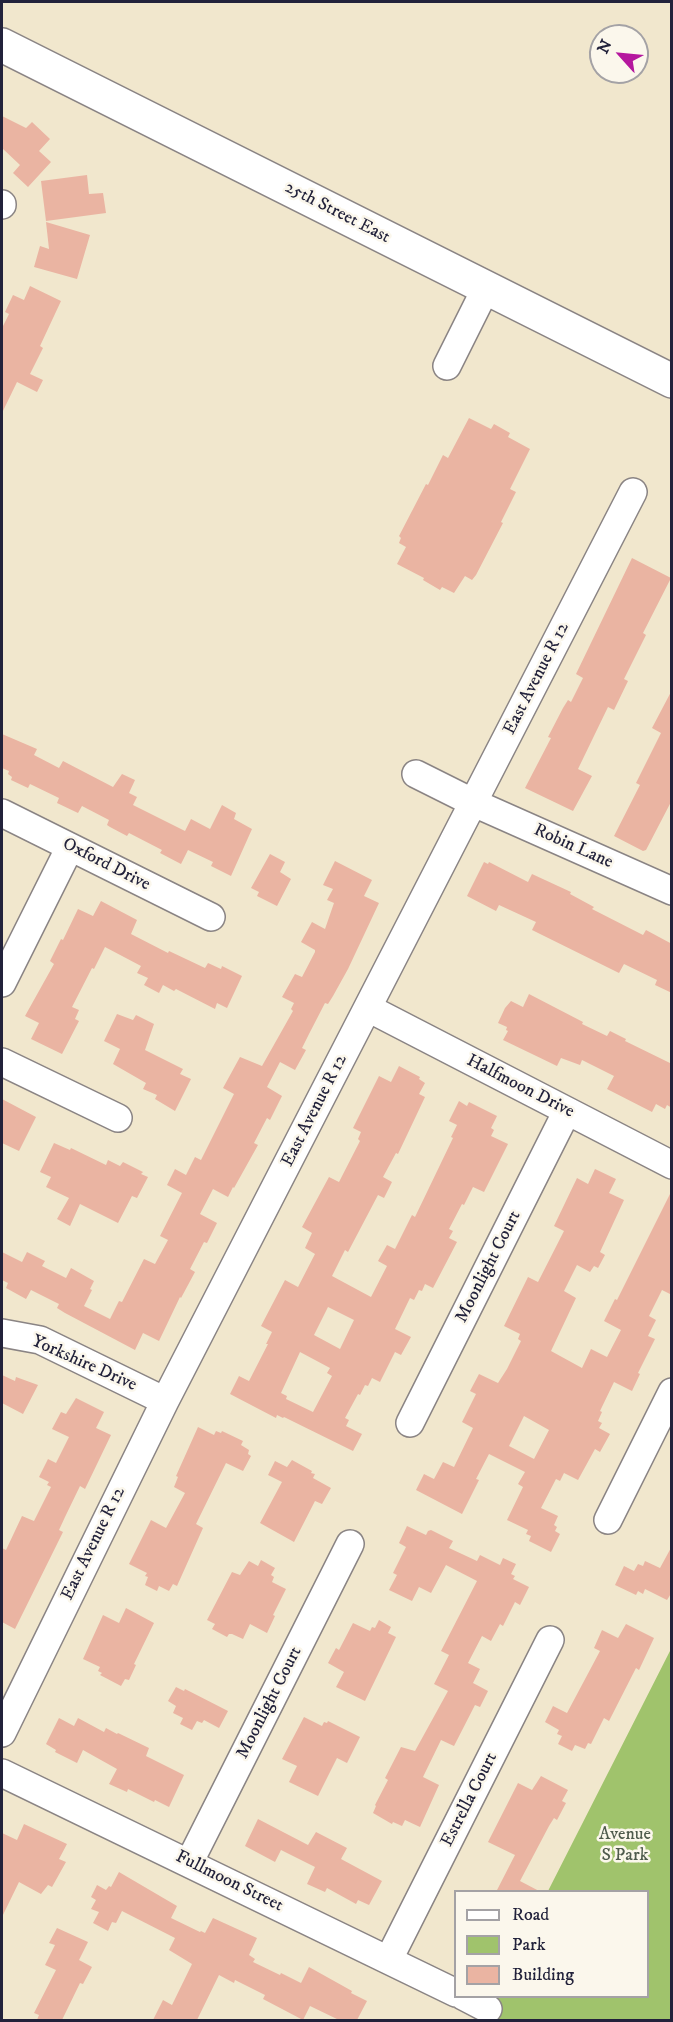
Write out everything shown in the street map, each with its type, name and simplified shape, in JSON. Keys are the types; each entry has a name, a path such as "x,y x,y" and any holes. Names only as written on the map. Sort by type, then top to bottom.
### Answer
{"main road":[{"name":"25th Street East","path":"2,45 672,381"}],"street":[{"path":"447,366 486,288"},
{"name":"East Avenue R 12","path":"2,1733 165,1401 633,492"},
{"name":"Robin Lane","path":"416,774 474,803 672,891"},
{"name":"Oxford Drive","path":"2,813 211,917"},
{"path":"2,983 70,847"},
{"name":"Halfmoon Drive","path":"368,1008 672,1165"},
{"path":"2,1062 118,1118"},
{"name":"Moonlight Court","path":"410,1422 567,1111"},
{"name":"Yorkshire Drive","path":"2,1333 40,1340 165,1401"},
{"path":"608,1520 672,1392"},
{"name":"Moonlight Court","path":"189,1863 350,1544"},
{"name":"Estrella Court","path":"389,1959 550,1640"},
{"name":"Fullmoon Street","path":"2,1773 454,1992"},
{"path":"467,1998 488,2009"}],"green space":[{"name":"Avenue S Park","path":"671,1649 671,2020 483,2020 494,1998 649,1998 649,1890 549,1890"}],"building":[{"path":"2,116 26,128 32,122 50,139 39,151 51,162 28,187 13,173 20,165 2,148"},
{"path":"87,175 89,194 103,193 106,213 46,221 41,181"},
{"path":"46,222 90,235 77,279 34,267 40,246 49,249"},
{"path":"30,286 61,301 40,346 43,348 30,374 43,380 37,392 17,382 2,413 2,328 9,314 5,312 13,295 24,300"},
{"path":"469,418 491,429 494,424 510,433 508,437 530,449 510,489 516,492 501,522 503,523 476,575 472,580 465,576 454,593 442,587 440,590 423,580 424,578 397,564 406,547 399,543 401,538 399,536 443,455 448,458"},
{"path":"632,558 671,578 643,633 646,635 624,679 628,681 614,710 608,707 578,769 592,776 573,811 525,788 551,738 548,737 563,708 568,700 571,702 583,678 576,674"},
{"path":"672,690 672,800 646,850 643,851 614,836 640,785 636,783 661,733 652,728"},
{"path":"2,734 37,749 34,755 59,768 63,761 113,787 122,774 135,780 129,793 137,797 133,805 185,831 191,819 210,829 222,805 236,813 234,819 252,829 231,876 211,866 213,862 188,850 181,864 160,853 162,850 129,833 127,836 110,827 107,825 109,820 82,806 78,813 57,803 59,798 30,784 28,788 11,780 9,771 2,768"},
{"path":"270,854 285,862 280,872 291,879 277,906 257,896 259,892 251,888"},
{"path":"335,861 372,880 364,896 379,903 348,969 328,1004 325,1003 309,1034 302,1048 306,1050 295,1070 280,1062 267,1087 282,1096 270,1120 267,1118 254,1143 258,1145 234,1188 228,1197 213,1189 200,1214 217,1223 190,1269 195,1272 159,1341 143,1333 135,1350 65,1313 57,1308 59,1304 31,1290 26,1299 6,1288 8,1283 2,1280 2,1252 22,1262 27,1252 45,1261 42,1266 66,1278 71,1268 94,1281 84,1306 110,1319 119,1301 122,1302 144,1259 155,1264 168,1240 160,1236 182,1193 167,1185 175,1169 186,1175 195,1157 201,1160 234,1094 223,1088 240,1057 262,1066 293,1011 291,1009 294,1003 282,997 295,974 302,977 315,952 301,942 312,922 325,929 334,903 327,900 333,889 323,885"},
{"path":"484,862 488,864 489,862 528,882 532,874 571,892 570,894 594,907 592,909 643,935 646,930 672,944 672,993 655,985 657,980 624,964 619,973 532,930 536,922 499,905 496,911 467,896"},
{"path":"101,901 137,920 131,934 168,953 169,951 205,968 208,963 221,969 222,966 242,976 227,1008 217,1003 215,1009 176,989 174,991 163,985 159,993 144,985 148,978 137,973 141,966 105,947 72,1007 79,1010 75,1019 79,1021 62,1054 31,1039 39,1023 25,1016 54,964 50,961 61,939 63,940 78,909 93,916"},
{"path":"529,994 583,1022 582,1024 607,1036 610,1031 672,1064 672,1108 667,1105 665,1109 656,1104 652,1112 607,1089 614,1076 582,1060 580,1065 561,1058 557,1066 503,1040 508,1031 507,1027 498,1023 505,1008 511,1001 523,1007"},
{"path":"117,1014 133,1020 136,1015 154,1024 145,1050 183,1069 180,1074 191,1079 175,1111 155,1099 157,1095 143,1089 146,1083 113,1064 120,1049 104,1041"},
{"path":"399,1066 420,1077 419,1079 425,1083 419,1094 425,1097 398,1154 396,1153 383,1177 392,1182 384,1198 378,1195 348,1252 345,1250 332,1276 371,1297 387,1266 378,1261 387,1245 395,1249 412,1215 415,1217 453,1138 451,1137 457,1125 449,1121 459,1101 467,1106 469,1102 497,1116 491,1128 494,1130 491,1136 508,1144 484,1192 473,1187 464,1205 462,1204 449,1229 453,1231 449,1238 457,1242 433,1288 425,1284 414,1300 410,1298 395,1329 411,1337 401,1355 395,1352 380,1382 372,1378 368,1386 365,1385 345,1418 349,1420 346,1426 362,1434 353,1451 284,1417 277,1415 276,1418 230,1394 239,1376 249,1381 268,1344 266,1344 272,1332 261,1326 285,1280 298,1287 315,1254 305,1248 312,1233 302,1227 329,1177 339,1182 360,1141 358,1139 361,1132 353,1128 379,1076 391,1082","holes":["328,1307 354,1320 340,1349 314,1335","300,1352 330,1368 327,1373 332,1376 313,1412 286,1399 287,1396 281,1393"]},
{"path":"2,1099 36,1117 19,1151 2,1143"},
{"path":"54,1143 70,1150 71,1148 106,1165 108,1160 120,1166 123,1162 148,1177 137,1198 132,1196 118,1223 80,1204 70,1226 57,1219 69,1198 46,1187 51,1177 40,1172"},
{"path":"595,1169 616,1179 609,1193 624,1200 600,1252 605,1255 598,1268 594,1266 590,1272 577,1265 564,1291 576,1298 551,1351 582,1368 591,1349 607,1357 621,1330 604,1321 615,1299 617,1300 672,1190 672,1295 662,1290 649,1316 656,1320 648,1336 655,1339 632,1391 614,1382 600,1411 602,1412 598,1421 602,1423 599,1428 610,1434 600,1452 595,1449 578,1480 564,1473 560,1481 556,1479 541,1508 558,1516 554,1525 557,1527 555,1531 560,1534 551,1552 529,1541 531,1536 526,1534 528,1530 507,1520 523,1487 518,1484 525,1472 489,1454 462,1514 416,1490 424,1474 434,1479 443,1462 454,1467 473,1428 462,1422 476,1394 470,1391 479,1374 498,1383 507,1369 521,1341 518,1339 520,1334 504,1326 528,1277 538,1282 564,1231 554,1226 577,1178 588,1184","holes":["524,1416 549,1430 534,1459 509,1446"]},
{"path":"2,1375 15,1381 16,1377 38,1385 23,1414 2,1403"},
{"path":"76,1398 104,1412 96,1428 111,1435 85,1489 80,1486 59,1530 63,1532 15,1629 2,1622 2,1548 6,1550 22,1516 34,1521 51,1487 47,1485 49,1482 39,1477 48,1459 56,1463 69,1437 52,1429 61,1412 66,1414"},
{"path":"198,1427 214,1435 216,1431 221,1433 222,1431 243,1441 241,1445 249,1450 248,1454 251,1456 243,1471 226,1463 196,1524 203,1528 177,1586 173,1584 169,1591 159,1586 157,1591 145,1585 147,1573 129,1564 151,1520 166,1528 185,1493 174,1487 178,1477 176,1476"},
{"path":"292,1460 312,1471 311,1473 315,1474 313,1478 331,1488 322,1504 315,1501 294,1542 260,1523 282,1482 268,1475 275,1461 287,1467"},
{"path":"407,1526 426,1535 431,1530 453,1541 449,1548 477,1561 480,1555 500,1565 503,1558 516,1564 511,1574 515,1576 513,1579 529,1587 520,1605 515,1602 503,1626 500,1624 491,1641 482,1636 468,1663 480,1669 473,1683 488,1691 480,1707 475,1705 454,1746 441,1740 423,1777 439,1785 420,1827 405,1820 402,1826 393,1822 392,1824 373,1813 388,1780 385,1778 401,1747 415,1751 448,1691 434,1684 449,1655 441,1651 477,1581 446,1565 431,1593 419,1587 412,1601 389,1590 397,1575 393,1573 406,1547 399,1543"},
{"path":"672,1546 672,1592 667,1600 645,1589 643,1594 638,1591 636,1595 615,1585 624,1566 634,1571 638,1564 643,1566 645,1561 660,1568"},
{"path":"261,1560 275,1568 271,1575 274,1577 272,1582 286,1589 267,1633 250,1624 243,1639 232,1634 227,1637 212,1629 215,1624 207,1620 232,1572 240,1575 249,1561 258,1566"},
{"path":"126,1608 154,1623 134,1664 136,1665 129,1680 125,1679 121,1686 100,1675 102,1673 98,1671 100,1667 83,1659 103,1615 119,1623"},
{"path":"379,1620 391,1627 388,1633 396,1637 365,1701 336,1687 344,1672 328,1663 336,1648 339,1650 353,1623 370,1631 372,1627 375,1628"},
{"path":"626,1624 654,1638 639,1670 636,1668 609,1721 604,1718 591,1744 588,1743 585,1749 575,1745 572,1751 558,1744 562,1736 557,1734 559,1730 545,1722 553,1706 567,1713 600,1651 594,1648 602,1630 618,1638"},
{"path":"176,1687 184,1691 185,1689 228,1711 219,1728 204,1720 202,1723 197,1721 192,1730 180,1724 183,1718 173,1713 176,1706 168,1701"},
{"path":"304,1717 322,1726 328,1721 360,1737 347,1763 337,1758 318,1796 289,1782 297,1766 282,1759"},
{"path":"59,1718 74,1726 78,1718 104,1732 106,1728 118,1733 149,1748 146,1756 184,1775 169,1807 128,1789 127,1792 109,1784 117,1769 83,1750 77,1763 55,1752 56,1750 46,1744"},
{"path":"541,1776 568,1790 562,1801 566,1803 557,1820 554,1818 549,1826 520,1881 537,1890 497,1890 515,1855 488,1842 518,1783 532,1790"},
{"path":"258,1819 308,1845 316,1832 347,1848 341,1859 382,1881 369,1905 358,1900 356,1904 327,1888 325,1892 307,1884 315,1867 281,1850 275,1862 245,1846"},
{"path":"24,1824 67,1844 59,1859 66,1862 52,1887 48,1885 41,1894 19,1882 2,1917 2,1833 17,1840"},
{"path":"119,1872 177,1906 171,1918 200,1932 205,1933 213,1918 257,1938 249,1955 255,1959 253,1962 301,1983 309,1967 352,1991 351,1993 367,2001 357,2020 339,2020 310,2006 303,2020 263,1999 265,1995 219,1975 197,2020 153,2020 163,2000 172,2005 192,1964 169,1950 175,1938 122,1911 116,1923 112,1922 108,1931 93,1923 99,1912 91,1909 96,1900 91,1897 97,1885 106,1890 109,1886 111,1887"},
{"path":"57,1928 88,1942 79,1960 92,1967 83,1984 80,1983 62,2020 37,2020 39,2015 34,2013 56,1970 45,1965 55,1945 49,1943"}]}
